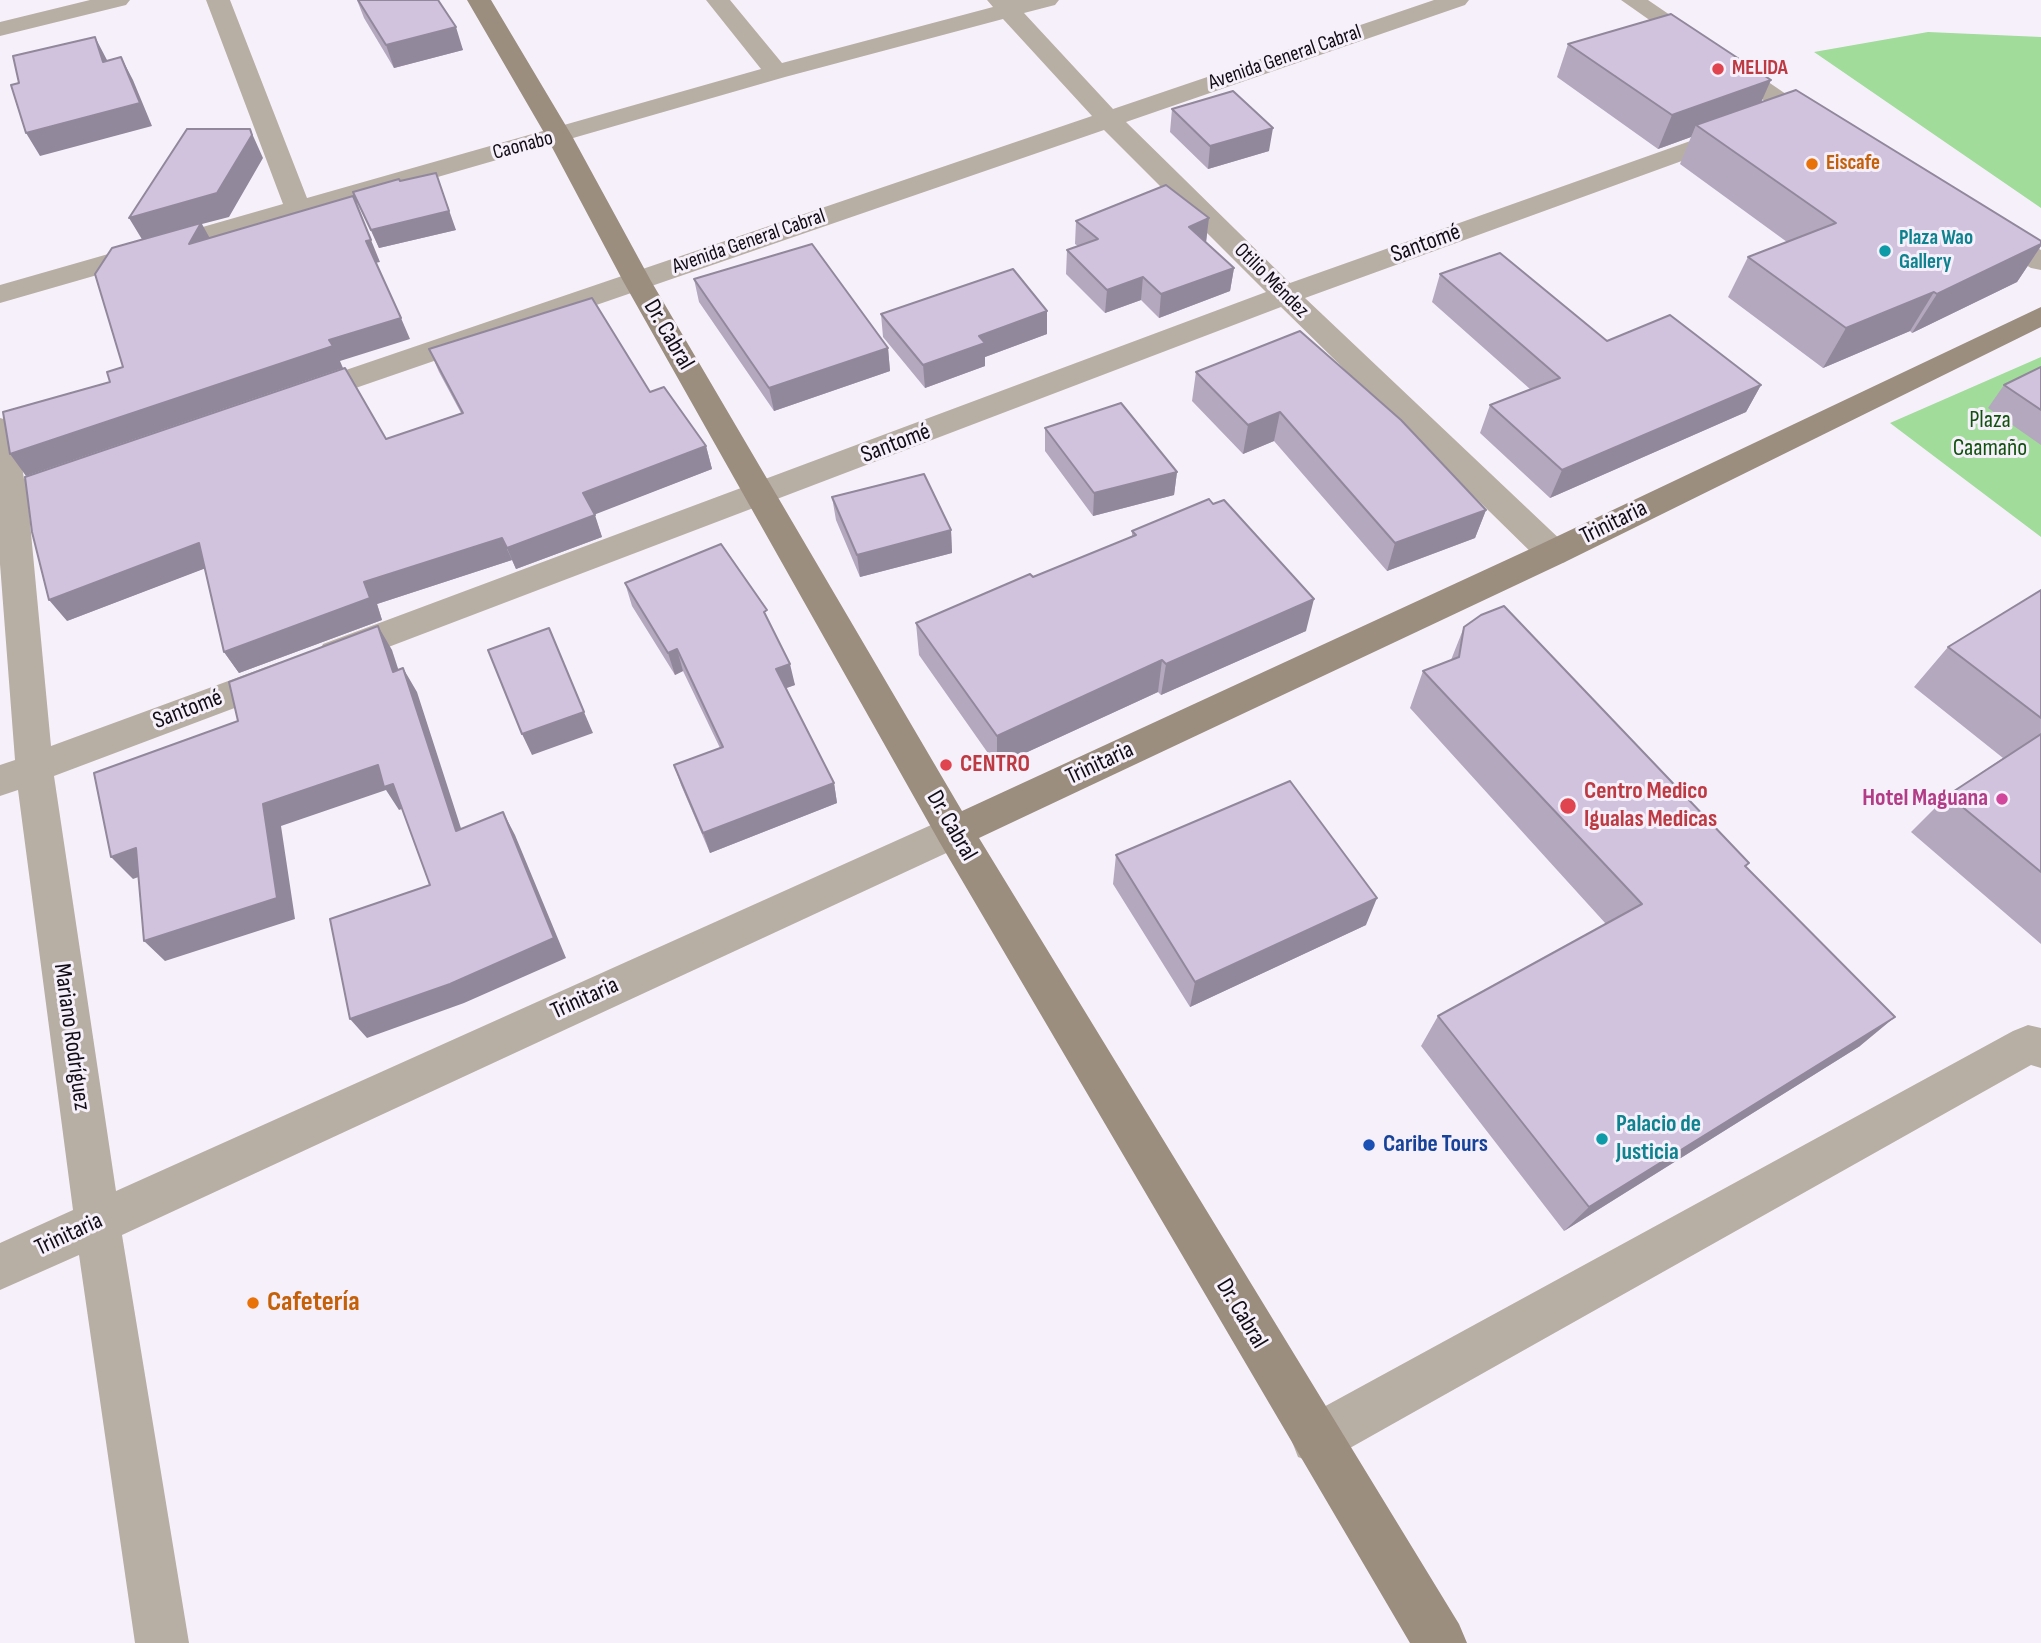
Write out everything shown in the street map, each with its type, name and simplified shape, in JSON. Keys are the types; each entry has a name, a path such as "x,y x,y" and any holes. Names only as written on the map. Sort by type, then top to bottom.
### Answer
{"street":[{"path":"0,29 118,0"},
{"path":"218,0 298,208"},
{"name":"Dr. Cabral","path":"479,0 559,136 637,281 954,832 1440,1643"},
{"path":"718,0 776,72"},
{"name":"Caonabo","path":"0,293 559,136 1003,5 1047,0"},
{"name":"Avenida General Cabral","path":"272,406 1457,0"},
{"path":"1633,0 1793,112 1840,140"},
{"name":"Otilio Méndez","path":"1003,5 1108,118 1285,295 1553,553"},
{"name":"Santomé","path":"17,774 1285,295 1793,112"},
{"path":"1970,219 2041,262"},
{"name":"Trinitaria","path":"0,1267 954,832 1553,553 2041,316"},
{"name":"Mariano Rodríguez","path":"0,428 6,497 17,774 97,1221 162,1643"},
{"path":"6,497 102,464"},
{"path":"1316,1439 2028,1045 2041,1048"}],"green space":[{"path":"1928,32 2041,37 2041,208 1814,52"},
{"name":"Plaza Caamaño","path":"2041,357 2041,537 1890,423"}],"building":[{"path":"358,0 438,0 456,27 386,45"},
{"path":"1671,14 1771,80 1672,115 1568,44"},
{"path":"95,37 103,62 121,57 140,103 26,133 11,85 19,83 13,56"},
{"path":"1796,90 2041,241 2041,244 1937,294 1934,292 1846,328 1748,257 1836,223 1696,125"},
{"path":"1233,91 1273,128 1210,146 1172,109"},
{"path":"187,129 250,129 252,135 217,193 129,218"},
{"path":"436,173 449,211 371,230 353,192 399,179 400,181"},
{"path":"1166,185 1209,218 1189,227 1234,268 1161,294 1143,277 1107,290 1067,250 1098,239 1076,221"},
{"path":"353,196 371,240 366,241 401,318 329,340 333,346 10,454 3,412 110,382 107,372 123,367 95,274 112,248 201,223 189,244"},
{"path":"812,244 888,348 769,388 694,279"},
{"path":"1500,253 1607,341 1670,315 1761,385 1562,470 1490,405 1560,378 1440,274"},
{"path":"1013,269 1047,311 979,336 985,343 923,365 881,314"},
{"path":"592,298 650,392 664,387 706,446 583,493 595,515 507,548 502,538 364,582 370,598 224,652 199,543 49,600 32,532 25,477 345,368 386,439 463,413 429,349"},
{"path":"1300,331 1401,420 1486,510 1395,543 1280,412 1248,425 1196,372"},
{"path":"2041,367 2041,410 2004,385"},
{"path":"1121,403 1177,472 1094,493 1045,428"},
{"path":"924,474 951,530 857,555 832,497"},
{"path":"1209,499 1213,504 1224,500 1314,599 1166,664 1162,660 997,736 916,623 1030,574 1033,577 1136,535 1132,531"},
{"path":"721,544 767,610 764,612 790,664 776,669 834,783 703,833 674,765 723,747 677,649 668,653 625,583"},
{"path":"2041,590 2041,718 1948,647"},
{"path":"1504,606 1749,863 1745,866 1895,1017 1589,1207 1438,1016 1642,904 1423,671 1459,657 1464,627 1481,615"},
{"path":"378,626 393,672 403,668 456,831 503,812 554,938 450,984 350,1019 330,919 430,885 393,784 384,787 378,765 263,804 277,898 144,941 136,848 111,857 94,773 238,721 229,682"},
{"path":"549,628 584,712 522,734 488,650"},
{"path":"2041,734 2041,872 1948,795"},
{"path":"1290,781 1377,898 1195,982 1116,855"}],"place":[{"name":"MELIDA","path":"1718,69"},
{"name":"Eiscafe","path":"1812,164"},
{"name":"Plaza Wao Gallery","path":"1885,251"},
{"name":"CENTRO","path":"946,765"},
{"name":"Hotel Maguana","path":"2002,799"},
{"name":"Centro Medico Igualas Medicas","path":"1568,806"},
{"name":"Palacio de Justicia","path":"1602,1139"},
{"name":"Caribe Tours","path":"1369,1145"},
{"name":"Cafetería","path":"253,1303"}]}
